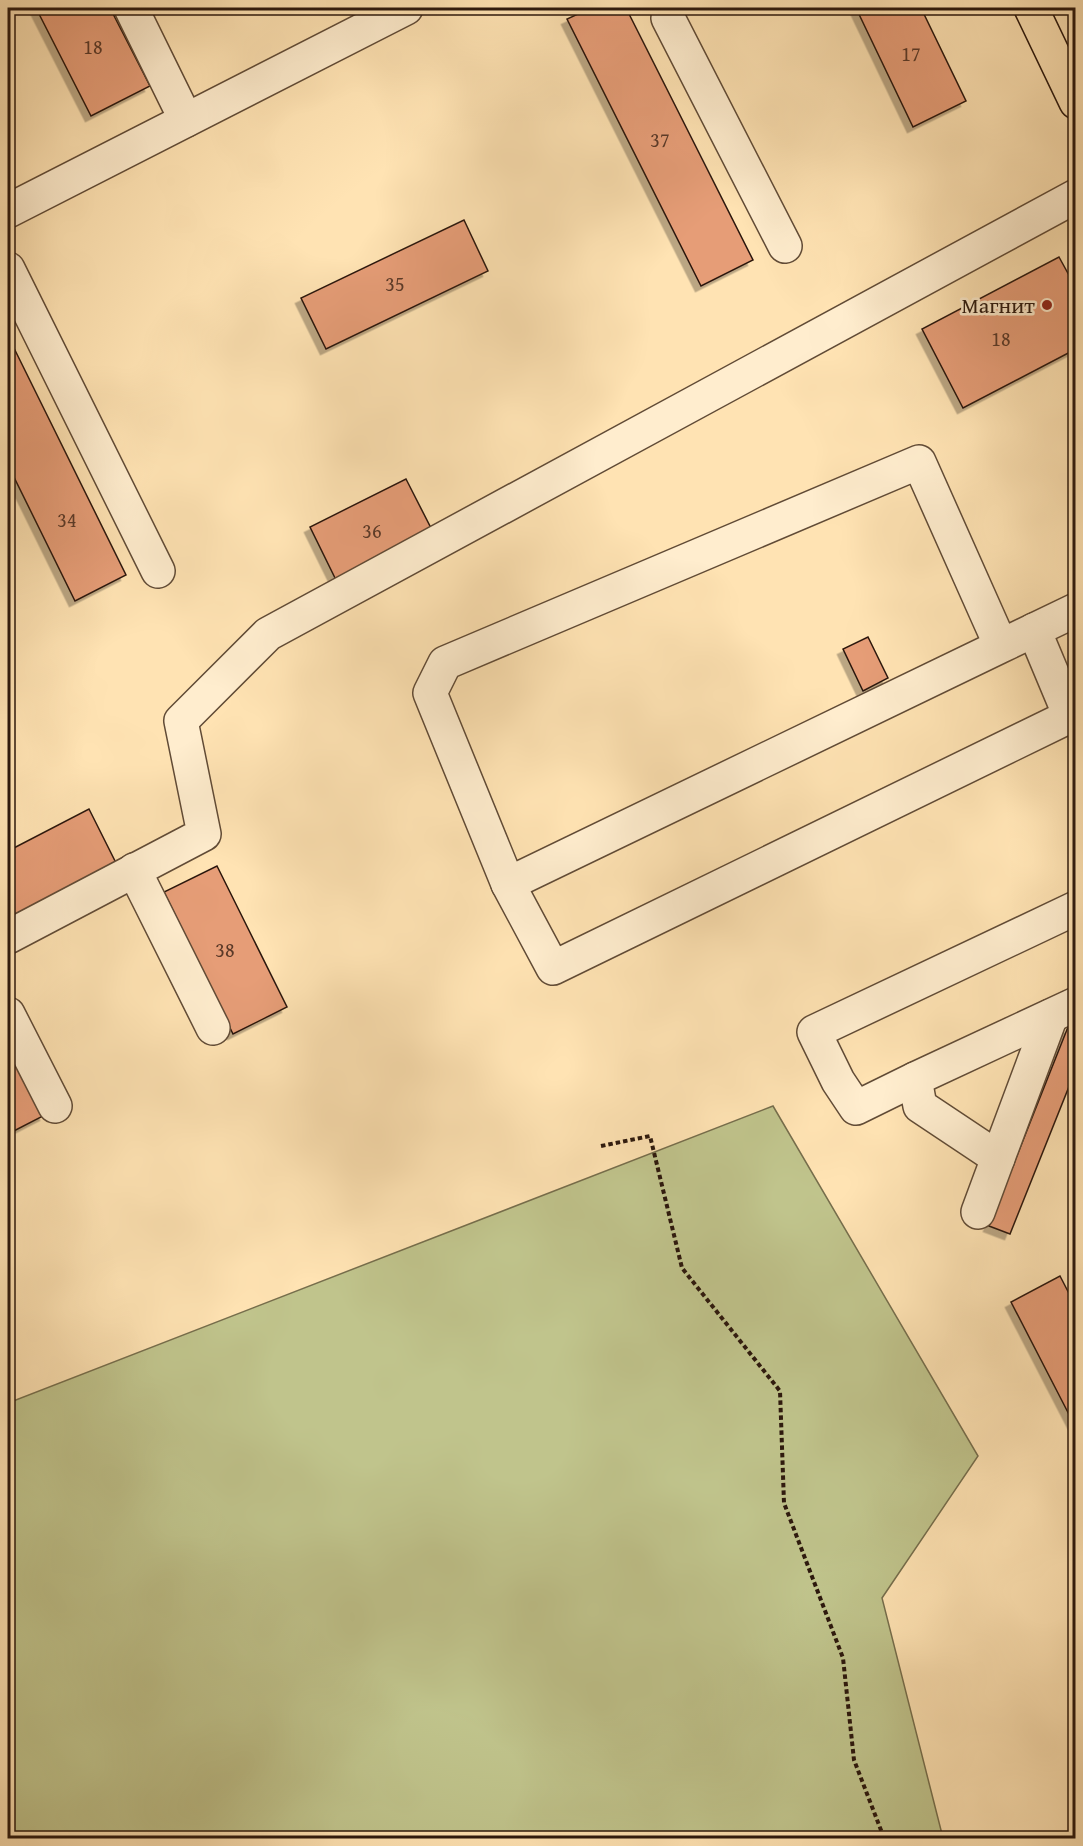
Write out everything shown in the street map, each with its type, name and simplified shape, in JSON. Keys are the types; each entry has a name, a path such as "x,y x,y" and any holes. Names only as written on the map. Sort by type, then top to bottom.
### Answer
{"main road":[{"path":"1031,8 1076,102"}],"street":[{"path":"131,8 186,120"},
{"path":"8,211 402,8"},
{"path":"673,11 784,246"},
{"path":"8,936 204,834 181,721 268,634 1076,196"},
{"path":"8,269 158,571"},
{"path":"1001,646 919,462 445,663 430,693 508,884 553,968 1073,715 1034,630"},
{"path":"508,884 1076,610"},
{"path":"134,870 213,1028"},
{"path":"1063,1010 856,1108 838,1081 814,1032 1076,908"},
{"path":"978,1212 998,1158 1063,1010"},
{"path":"8,1014 55,1107"},
{"path":"915,1079 920,1107 998,1158"}],"path":[{"path":"601,1146 650,1136 682,1268 780,1391 784,1503 843,1658 854,1760 884,1839"}],"green space":[{"path":"773,1106 978,1456 882,1598 943,1838 8,1838 8,1403"}],"building":[{"path":"36,8 110,8 150,86 91,116"},
{"path":"591,8 626,8 753,260 701,286 567,19"},
{"path":"856,8 921,8 966,101 913,127"},
{"path":"464,220 488,271 326,349 301,298"},
{"path":"1059,257 1076,288 1076,349 963,408 922,329"},
{"path":"8,336 126,575 75,601 8,465"},
{"path":"406,479 434,534 337,582 310,527"},
{"path":"868,637 888,678 863,691 843,649"},
{"path":"89,809 116,863 8,918 8,851"},
{"path":"217,866 287,1007 233,1034 164,892"},
{"path":"1068,1027 1076,1030 1076,1069 1010,1234 989,1226"},
{"path":"8,1041 45,1115 8,1134"},
{"path":"1060,1276 1076,1307 1076,1428 1011,1302"}],"place":[{"name":"Магнит","path":"1047,305"}]}
